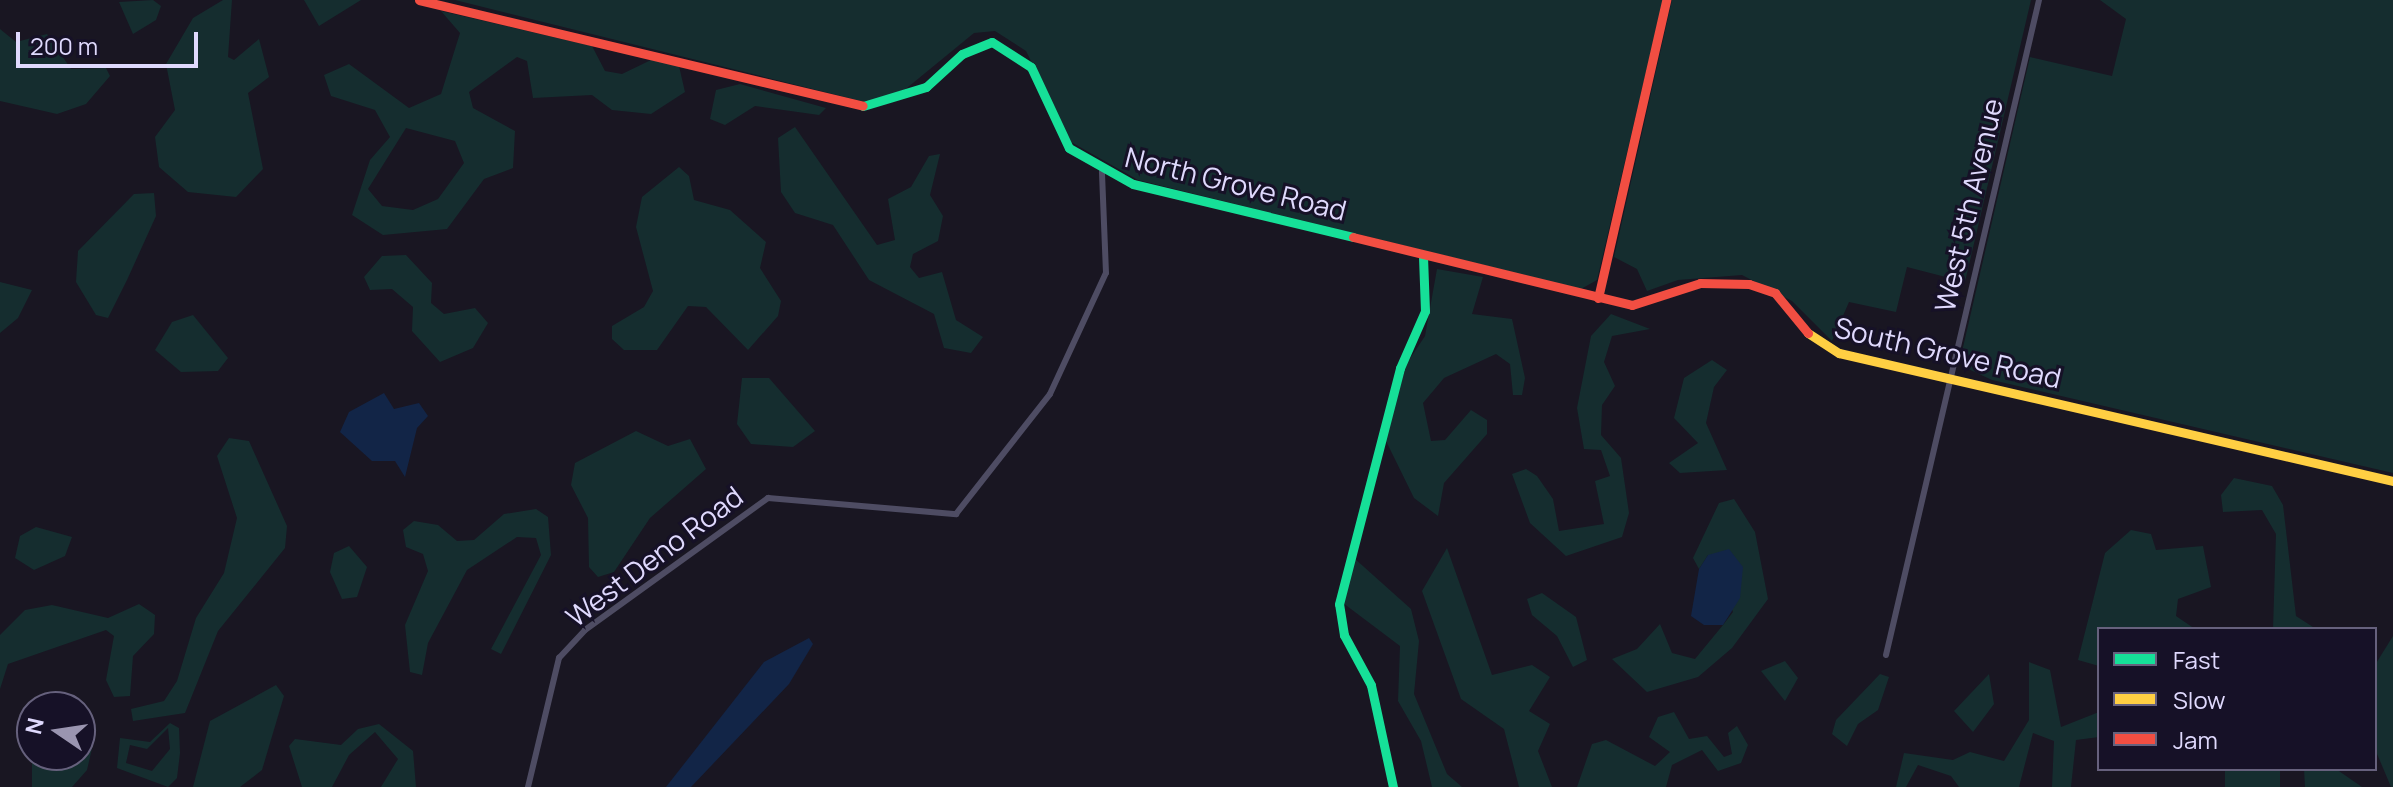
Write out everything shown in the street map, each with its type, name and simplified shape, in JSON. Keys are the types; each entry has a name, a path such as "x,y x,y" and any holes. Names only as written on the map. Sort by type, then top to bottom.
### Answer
{"street":[{"name":"North Grove Road","path":"419,0 857,108 903,98 977,45 1000,44 1031,67 1059,137 1102,172 1423,256"},
{"path":"1598,298 1666,0"},
{"name":"West 5th Avenue","path":"1886,655 2039,0"},
{"name":"West Deno Road","path":"528,787 559,658 585,630 768,498 956,514 1050,394 1106,273 1102,172"},
{"path":"1393,787 1371,685 1344,635 1339,604 1400,368 1425,311 1423,256"},
{"name":"South Grove Road","path":"1423,256 1632,305 1700,283 1749,284 1775,293 1819,346 2393,481"}],"green space":[{"path":"153,0 161,6 156,20 133,34 119,2"},
{"path":"223,0 232,0 228,57 234,60 259,39 269,77 248,93 263,169 236,197 188,192 159,167 155,137 175,110 166,64 193,18"},
{"path":"304,0 361,0 319,26"},
{"path":"455,0 1663,0 1597,280 1581,289 1138,180 1071,142 1026,51 995,31 974,33 902,92 865,102"},
{"path":"1672,0 2031,0 1965,282 1907,267 1896,312 1849,302 1832,341 1792,301 1742,275 1678,280 1647,291 1637,269 1614,257"},
{"path":"2100,0 2393,0 2393,473 1992,380 1964,367 1961,356 2030,57 2112,76 2126,19"},
{"path":"441,11 592,46 605,71 622,74 651,60 679,66 685,92 651,114 612,110 592,95 533,98 527,61 517,57 469,92 473,108 515,131 513,168 484,179 447,229 383,235 352,215 370,160 390,137 375,110 331,96 324,75 349,64 409,108 441,94 460,33","holes":["406,128 455,141 464,163 438,199 413,210 382,206 368,189"]},
{"path":"0,29 16,42 47,34 71,69 106,68 110,76 86,104 57,114 0,101"},
{"path":"740,84 826,108 819,115 755,106 725,125 710,119 716,90"},
{"path":"795,127 877,245 895,240 888,199 911,187 929,156 940,154 930,195 943,216 938,241 913,254 910,267 919,278 942,272 956,320 983,337 971,353 944,348 934,314 869,280 833,225 795,213 781,192 778,138"},
{"path":"679,167 689,176 694,200 730,210 766,242 760,268 781,301 778,316 748,350 706,307 688,306 657,350 624,350 612,339 612,326 644,307 653,291 636,227 642,197"},
{"path":"154,193 156,216 127,280 108,318 96,315 76,282 78,251 134,194"},
{"path":"406,255 432,283 431,303 444,314 475,308 488,323 473,348 440,362 412,331 413,307 392,289 370,290 364,277 382,256"},
{"path":"1437,269 1483,277 1472,314 1512,319 1525,378 1522,395 1513,395 1510,364 1496,354 1444,378 1423,403 1431,441 1445,440 1471,410 1487,420 1487,434 1444,483 1438,516 1414,498 1385,439 1407,363 1425,336"},
{"path":"0,282 32,290 18,318 0,333"},
{"path":"1611,314 1650,329 1612,336 1604,362 1615,386 1602,405 1601,435 1621,458 1629,513 1622,537 1566,556 1530,523 1512,474 1526,469 1537,476 1553,499 1559,531 1604,524 1595,481 1610,476 1601,450 1584,449 1577,408 1591,336"},
{"path":"193,315 228,358 218,371 181,372 155,350 172,322"},
{"path":"1712,360 1727,370 1714,387 1706,423 1727,470 1680,473 1669,463 1698,443 1674,418 1684,378"},
{"path":"742,378 769,378 815,431 793,447 751,444 737,424"},
{"path":"636,431 668,446 690,439 706,469 650,518 614,572 598,577 589,567 588,518 571,485 575,463"},
{"path":"229,438 249,441 287,526 285,548 218,631 185,713 133,721 131,709 164,701 177,681 196,618 224,573 237,518 217,456"},
{"path":"2234,478 2272,486 2283,505 2296,616 2313,627 2273,627 2276,534 2262,510 2223,512 2221,495"},
{"path":"1734,499 1755,532 1768,599 1732,648 1698,677 1647,692 1612,659 1637,649 1660,624 1672,653 1695,659 1733,612 1708,555 1699,569 1693,558 1719,503"},
{"path":"536,509 548,517 551,555 501,654 491,649 541,555 536,538 517,537 467,570 428,643 422,675 410,672 405,625 428,571 423,554 406,547 403,530 414,521 438,525 457,541 474,540 504,514"},
{"path":"36,527 72,537 65,556 34,570 15,558 20,536"},
{"path":"2131,530 2151,534 2156,550 2203,546 2211,587 2178,599 2176,616 2192,627 2097,627 2097,665 2078,660 2105,553"},
{"path":"349,546 367,567 357,597 342,599 330,572 334,553"},
{"path":"1447,548 1492,675 1532,665 1550,677 1529,711 1550,724 1538,751 1552,787 1519,787 1504,729 1461,699 1422,591"},
{"path":"1354,558 1411,609 1419,641 1414,694 1447,774 1462,787 1432,787 1421,741 1398,701 1400,646 1343,603"},
{"path":"1542,593 1576,617 1587,660 1573,667 1557,636 1532,615 1527,599"},
{"path":"139,604 155,615 154,634 133,656 130,696 114,697 106,680 114,636 106,630 8,664 0,689 0,635 25,610 52,605 108,618"},
{"path":"2393,636 2393,787 2377,754 2377,662"},
{"path":"1785,661 1798,678 1785,701 1761,671"},
{"path":"2029,662 2050,670 2061,727 2097,713 2097,737 2076,740 2071,787 2052,787 2054,741 2033,733 2019,787 1959,787 1951,776 1918,765 1906,787 1896,787 1904,753 1953,760 1970,752 2004,761 2029,720"},
{"path":"1880,674 1889,677 1878,710 1858,724 1847,746 1832,734 1836,720"},
{"path":"1989,674 1994,704 1973,732 1954,711"},
{"path":"276,685 284,696 262,770 240,787 193,787 210,721"},
{"path":"1674,712 1689,739 1707,736 1724,757 1732,754 1728,733 1737,726 1748,745 1741,763 1718,771 1702,750 1672,765 1666,787 1577,787 1592,744 1606,740 1655,766 1670,752 1649,737 1658,717"},
{"path":"170,723 179,728 177,778 168,787 117,768 120,738 150,742","holes":["168,728 170,749 152,771 126,763 130,745 147,749"]},
{"path":"379,724 413,751 416,787 381,787 398,759 375,732 349,755 332,787 302,787 289,746 295,739 341,745 358,729"},
{"path":"32,771 86,771 72,787 32,787"},
{"path":"2225,771 2280,771 2280,787 2225,787"},
{"path":"2304,771 2339,771 2362,787 2305,787"}],"water":[{"path":"384,393 394,409 419,403 428,416 417,428 405,477 395,461 372,461 340,432 349,412"},
{"path":"1729,549 1743,567 1740,598 1723,625 1704,625 1691,616 1699,569 1708,555"},
{"path":"809,638 813,644 789,684 691,787 666,787 764,662"}],"traffic: fast":[{"path":"863,106 926,87 962,54 992,42 1031,67 1069,148 1133,184 1353,237"},
{"path":"1393,787 1371,685 1344,635 1339,604 1400,368 1425,311 1423,256"}],"traffic: slow":[{"path":"1808,333 1839,353 2393,481"}],"traffic: jam":[{"path":"419,0 863,106"},
{"path":"1598,298 1666,0"},
{"path":"1353,237 1632,305 1700,283 1749,284 1775,293 1808,333"}]}
